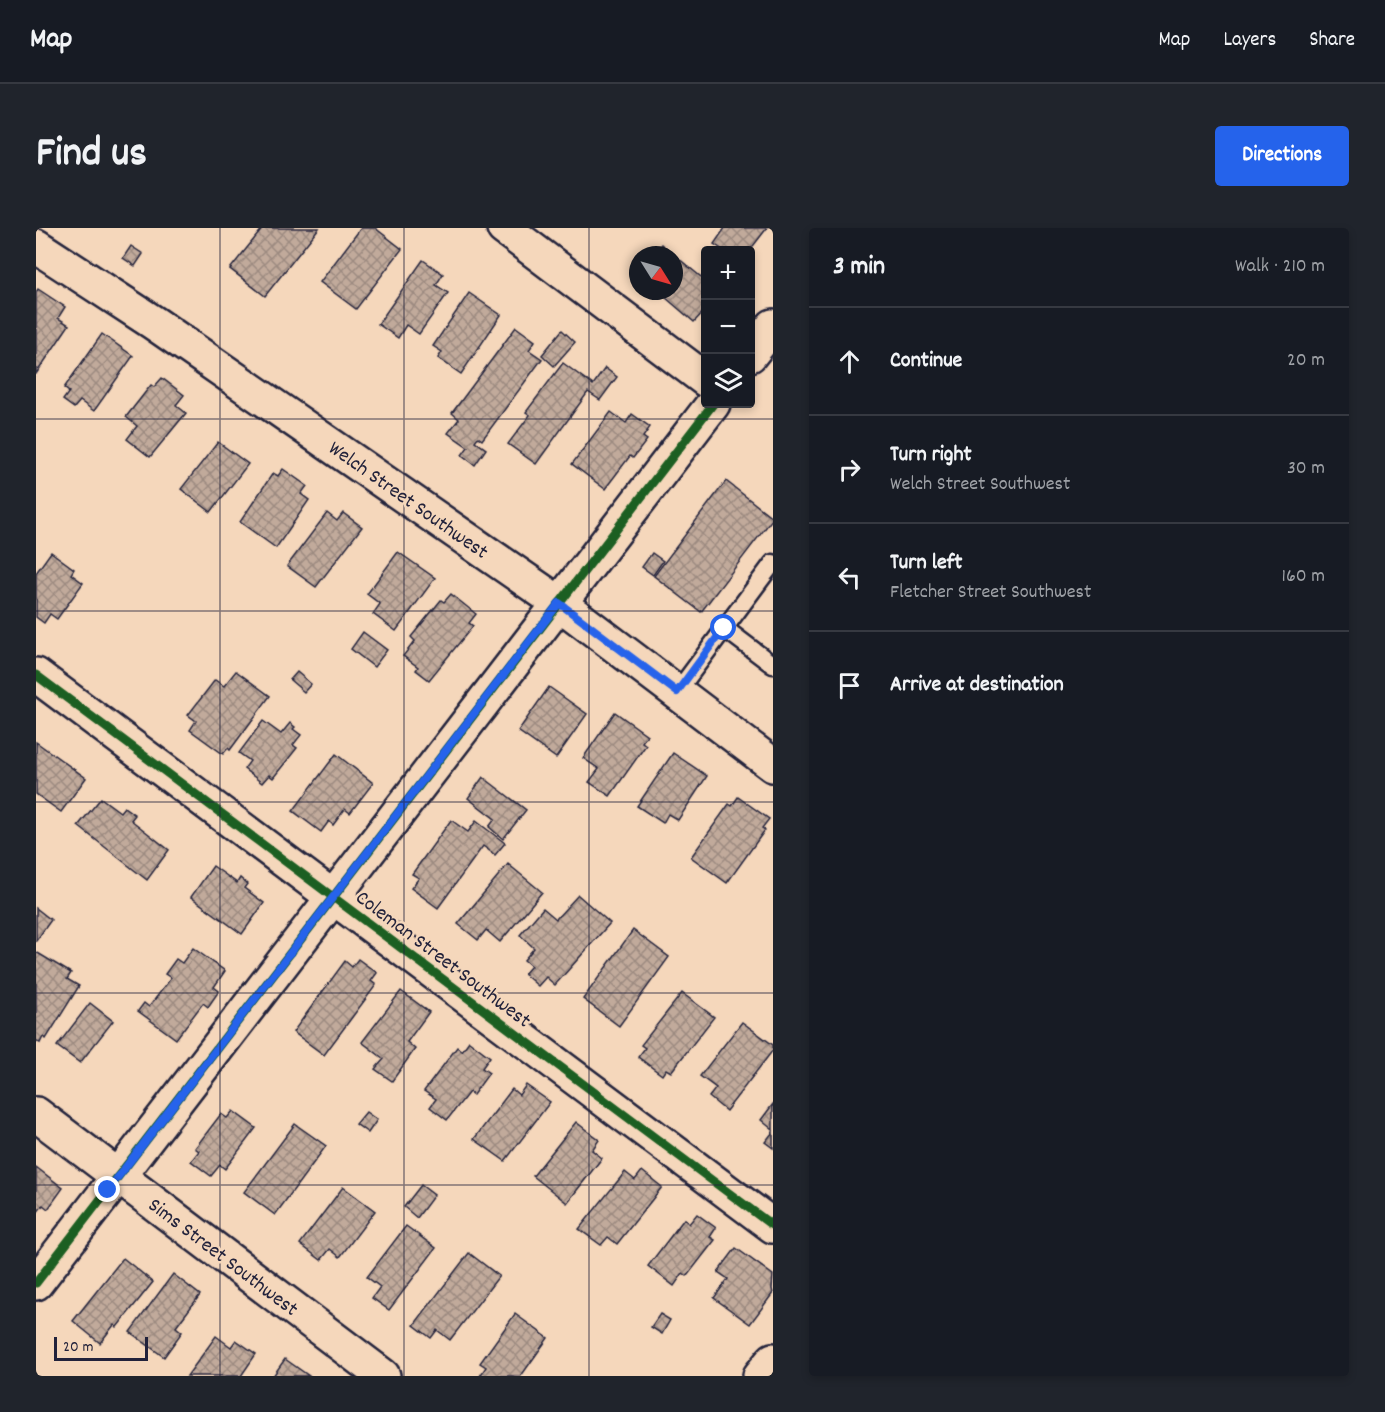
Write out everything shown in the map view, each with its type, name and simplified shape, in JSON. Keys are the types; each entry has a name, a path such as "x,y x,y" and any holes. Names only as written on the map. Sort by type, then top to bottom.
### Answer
{"street":[{"path":"504,228 701,377"},
{"name":"Welch Street Southwest","path":"36,246 154,323 559,603 773,765"},
{"path":"751,354 773,326"},
{"path":"36,1283 710,408"},
{"name":"Coleman Street Southwest","path":"36,675 773,1226"},
{"name":"Sims Street Southwest","path":"36,1114 383,1376"},
{"path":"760,1376 773,1360"}],"lane":[{"path":"677,692 773,563"},
{"path":"724,628 773,664"}],"building":[{"path":"263,228 319,228 265,296 230,269"},
{"path":"361,228 375,228 402,249 356,309 320,282"},
{"path":"725,228 767,228 753,246 717,246 714,244"},
{"path":"131,246 143,254 135,266 123,258"},
{"path":"423,260 443,274 436,285 448,293 419,334 406,325 398,338 378,324"},
{"path":"683,262 701,277 701,314 694,322 668,300 683,300"},
{"path":"38,289 65,307 58,318 69,325 36,374 36,292"},
{"path":"469,293 501,315 461,374 438,358 442,352 433,346"},
{"path":"516,327 535,341 529,350 542,359 482,440 478,437 475,441 486,449 475,465 462,455 468,447 448,433 459,419 452,413"},
{"path":"562,330 575,342 554,366 542,355"},
{"path":"102,334 133,356 94,411 80,401 74,408 63,400 69,392 64,388"},
{"path":"563,363 593,385 605,368 617,377 600,400 588,392 536,464 508,444 530,415 526,412"},
{"path":"162,378 184,395 176,405 186,413 150,457 127,439 137,426 126,417 151,385 154,387"},
{"path":"611,412 626,423 632,414 650,427 643,437 647,440 633,458 630,456 605,489 572,464"},
{"path":"218,442 248,464 211,512 181,489"},
{"path":"283,469 307,486 301,494 309,500 276,548 240,522 273,473 278,476"},
{"path":"726,481 773,518 701,612 654,576"},
{"path":"327,513 337,521 343,513 362,527 316,587 287,566"},
{"path":"51,552 74,569 71,574 83,583 57,619 50,614 44,623 36,617 36,573"},
{"path":"398,552 435,578 396,631 373,614 380,604 367,594"},
{"path":"652,553 663,561 653,575 642,567"},
{"path":"451,594 476,614 469,623 473,626 429,680 416,670 418,667 403,656 415,641 411,637 441,600 444,602"},
{"path":"363,632 387,650 374,667 351,649"},
{"path":"236,671 270,696 230,750 228,748 223,754 190,730 196,721 188,715 215,680 224,686"},
{"path":"297,672 311,684 304,692 290,680"},
{"path":"549,687 587,714 556,758 518,731"},
{"path":"615,712 647,735 642,742 646,745 610,796 589,782 599,769 583,758"},
{"path":"263,721 281,734 290,723 295,727 293,729 301,735 293,745 297,748 273,778 269,775 262,783 244,769 250,761 239,753"},
{"path":"36,742 86,778 61,812 36,794"},
{"path":"673,753 707,776 678,820 668,814 663,823 637,806"},
{"path":"336,754 373,783 350,813 345,809 333,825 329,821 321,832 293,811"},
{"path":"483,777 526,810 503,839 489,827 495,819 468,798"},
{"path":"738,797 769,819 762,828 765,830 727,883 691,857 729,804 732,806"},
{"path":"101,798 120,812 124,807 135,815 131,820 169,850 147,880 78,826"},
{"path":"451,820 468,832 476,821 505,843 495,855 483,846 438,908 411,888 419,878 412,874"},
{"path":"508,864 542,892 500,942 486,930 478,940 458,924"},
{"path":"213,866 237,883 240,878 247,884 244,888 264,903 242,934 191,897"},
{"path":"578,895 610,923 555,985 546,977 538,986 524,974 531,966 524,960 534,948 520,935 543,908 556,919"},
{"path":"36,908 51,920 36,941"},
{"path":"633,930 669,957 619,1026 583,999"},
{"path":"193,948 225,971 214,987 219,991 208,1007 203,1003 176,1039 138,1011 144,1003 149,1007 171,978 165,974 176,959 182,963"},
{"path":"36,952 71,973 67,979 79,986 46,1039 43,1037 40,1043 36,1040"},
{"path":"358,959 377,973 371,981 376,985 324,1055 293,1032 345,961 352,967"},
{"path":"401,991 429,1012 407,1042 415,1049 392,1081 375,1069 384,1059 362,1042"},
{"path":"682,993 714,1017 671,1072 666,1069 662,1075 638,1057 645,1048 641,1045"},
{"path":"90,1003 113,1021 80,1063 57,1046"},
{"path":"742,1022 773,1045 773,1050 726,1111 709,1097 716,1088 700,1076"},
{"path":"469,1041 490,1057 482,1068 489,1073 473,1095 469,1092 447,1120 430,1107 436,1099 424,1091 457,1047 462,1051"},
{"path":"526,1085 550,1102 505,1161 474,1139 512,1089 519,1095"},
{"path":"773,1104 773,1130 761,1120"},
{"path":"233,1111 256,1128 225,1169 220,1165 211,1176 191,1161 199,1151 195,1148 221,1114 227,1118"},
{"path":"366,1112 377,1120 368,1133 356,1124"},
{"path":"576,1122 599,1140 592,1150 602,1158 567,1203 533,1176"},
{"path":"295,1124 326,1146 275,1215 244,1192"},
{"path":"773,1132 773,1148 765,1142"},
{"path":"36,1167 63,1188 48,1209 43,1205 36,1214"},
{"path":"642,1171 662,1187 617,1244 608,1237 601,1245 579,1229 625,1172 635,1180"},
{"path":"421,1185 434,1195 417,1218 404,1207"},
{"path":"343,1187 375,1211 340,1257 330,1249 321,1260 300,1244"},
{"path":"697,1214 716,1228 710,1237 715,1240 687,1276 683,1273 674,1286 648,1266 684,1219 689,1224"},
{"path":"406,1226 436,1248 389,1310 372,1298 380,1287 367,1277"},
{"path":"736,1248 773,1275 773,1293 750,1324 714,1298 728,1279 718,1272"},
{"path":"469,1253 499,1276 450,1340 437,1330 431,1338 414,1325"},
{"path":"123,1258 153,1282 117,1327 114,1325 100,1343 73,1321"},
{"path":"173,1274 200,1295 176,1327 182,1332 164,1357 130,1332"},
{"path":"515,1314 548,1338 521,1376 480,1376 486,1367 480,1363"},
{"path":"660,1314 670,1320 662,1334 651,1327"},
{"path":"216,1336 231,1347 236,1340 256,1354 241,1376 187,1376"},
{"path":"285,1359 309,1376 273,1376"}],"cycle path":[{"path":"36,1283 710,408"},
{"path":"36,675 773,1226"}],"route":[{"path":"108,1190 559,603 677,692 724,628"}]}
